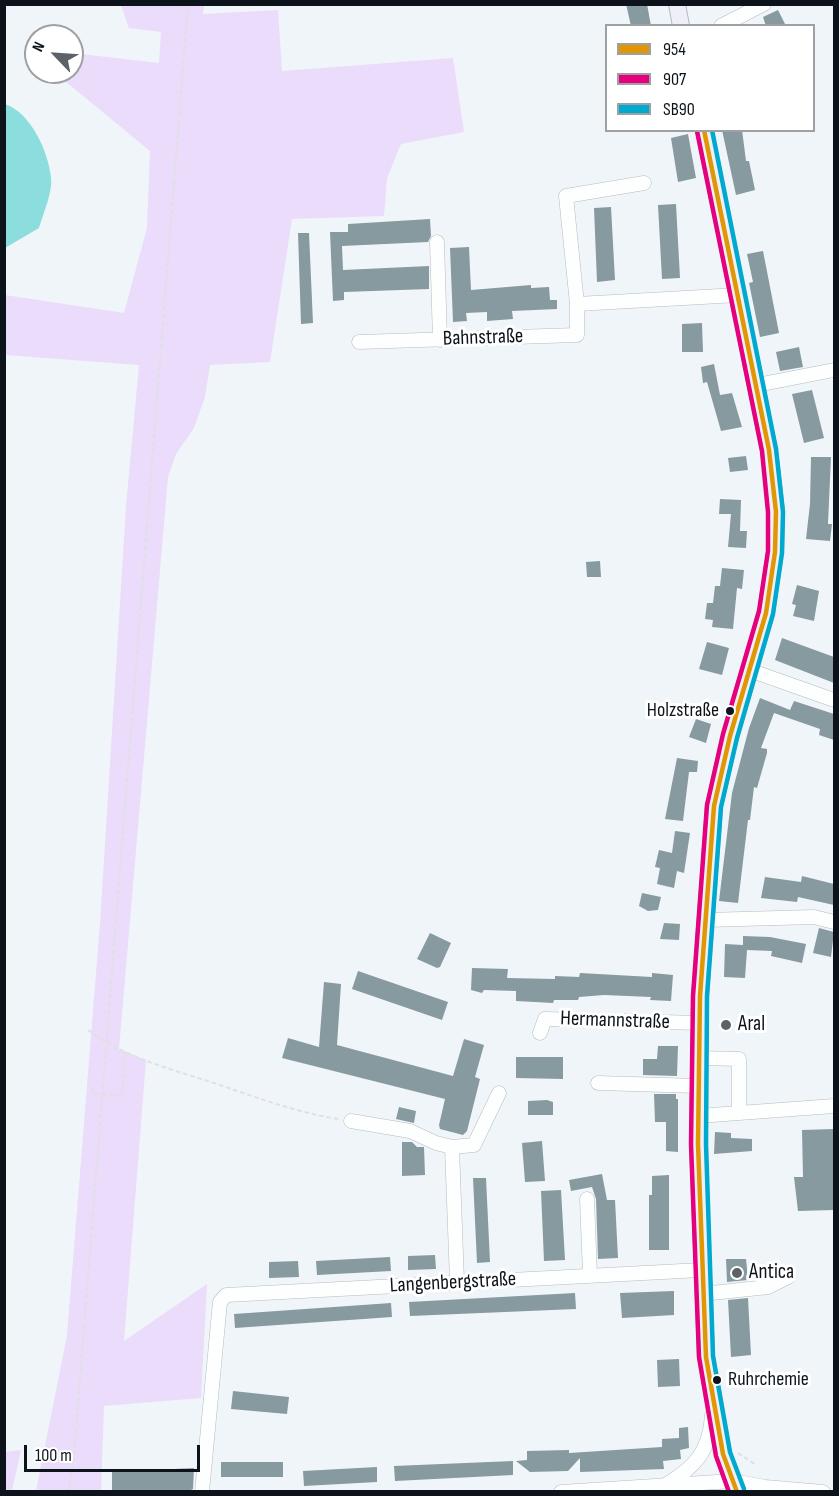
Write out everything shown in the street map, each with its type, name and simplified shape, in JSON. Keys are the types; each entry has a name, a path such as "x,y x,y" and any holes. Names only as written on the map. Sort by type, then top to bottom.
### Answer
{"main road":[{"path":"677,4 681,24"},
{"path":"704,132 774,479 776,537 772,579 730,736 714,806 700,1023 698,1116 702,1294 712,1401 723,1454 735,1486"}],"street":[{"path":"725,24 764,4"},
{"name":"Bahnstraße","path":"359,342 577,335 577,304 566,196 644,183"},
{"path":"437,242 440,340"},
{"path":"577,304 738,295"},
{"path":"757,386 834,370"},
{"path":"749,670 834,700"},
{"path":"705,920 814,917 834,922"},
{"name":"Hermannstraße","path":"540,1033 545,1019 700,1023"},
{"path":"699,1058 739,1059 739,1113"},
{"path":"598,1083 699,1086"},
{"path":"351,1121 410,1131 436,1143 452,1147 474,1145 499,1093"},
{"path":"698,1116 834,1106"},
{"path":"452,1147 457,1282"},
{"path":"587,1199 590,1275"},
{"name":"Langenbergstraße","path":"202,1491 221,1299 229,1294 701,1270"},
{"path":"702,1294 768,1287 789,1277"},
{"path":"662,1488 686,1472 701,1457 711,1433 712,1401"},
{"path":"561,1491 735,1486 823,1491"}],"path":[{"path":"68,1491 74,1455 188,4"},
{"path":"88,1030 107,1045 153,1063 307,1114 351,1121"},
{"path":"93,1088 92,1093 122,1096 125,1052"},
{"path":"736,1451 756,1465"}],"shaded area":[{"path":"121,5 204,5 203,14 278,10 282,71 453,58 464,132 401,144 387,178 384,216 292,219 270,362 210,365 205,397 194,428 176,454 168,477 119,1049 146,1060 124,1341 207,1284 201,1398 104,1406 101,1491 36,1491 67,1335 100,923 126,506 139,365 5,355 5,295 124,313 147,228 150,151 69,84 84,84 84,54 159,63 161,32 129,28"},
{"path":"21,1450 12,1491 5,1491 5,1452"}],"water":[{"path":"5,104 23,116 37,134 46,156 51,183 39,228 5,248"}],"building":[{"path":"626,4 647,4 651,24 631,24"},
{"path":"778,10 785,24 765,24 763,17"},
{"path":"722,132 742,132 746,161 749,161 755,190 736,195"},
{"path":"688,134 696,178 678,182 671,138"},
{"path":"676,204 680,278 662,279 658,205"},
{"path":"611,207 615,280 597,282 594,208"},
{"path":"430,219 431,236 428,242 342,246 343,270 429,266 429,289 344,292 344,300 333,301 330,232 348,232 348,224"},
{"path":"298,233 309,233 313,323 301,324"},
{"path":"469,247 471,290 531,285 531,288 549,287 550,300 557,300 557,309 512,311 513,319 487,321 487,312 466,313 467,321 453,322 450,248"},
{"path":"763,251 779,333 760,337 749,283 753,282 747,254"},
{"path":"702,323 703,352 682,352 682,324"},
{"path":"799,347 803,367 780,371 776,352"},
{"path":"714,364 720,395 732,393 742,427 721,431 707,382 703,383 701,367"},
{"path":"812,390 824,438 804,443 792,394"},
{"path":"746,456 748,470 730,472 728,458"},
{"path":"811,457 831,457 828,524 832,524 830,541 806,539 810,504"},
{"path":"720,499 741,500 740,531 747,531 746,548 728,547 731,514 719,514"},
{"path":"600,561 601,577 587,577 586,562"},
{"path":"722,568 744,570 742,589 737,588 733,629 712,627 713,620 705,619 707,603 713,603 715,586 720,586"},
{"path":"797,585 819,591 814,621 793,616 796,605 792,604"},
{"path":"782,638 834,657 834,683 775,660"},
{"path":"707,642 729,648 722,675 699,669"},
{"path":"760,698 790,710 794,701 834,714 834,740 819,735 820,729 774,713 761,748 767,749 767,753 757,788 754,787 738,903 719,901 732,793 749,728"},
{"path":"696,719 711,724 706,743 689,737"},
{"path":"677,758 698,761 697,772 689,772 683,821 665,819"},
{"path":"675,831 690,833 684,873 677,871 674,888 657,884 660,868 655,867 659,850 672,853"},
{"path":"802,876 834,884 834,905 798,897 797,902 761,898 765,877 801,882"},
{"path":"642,893 661,897 658,910 648,911 639,906"},
{"path":"664,923 680,924 679,940 660,939"},
{"path":"819,928 834,932 831,957 813,953"},
{"path":"430,933 451,943 440,967 437,968 417,959"},
{"path":"743,936 770,937 806,944 802,963 771,956 772,951 747,950 745,978 724,977 725,944 743,945"},
{"path":"472,968 508,969 507,978 555,979 555,976 579,977 580,973 652,977 652,973 673,975 671,1001 650,1000 651,997 604,995 579,997 578,1000 554,1000 553,1003 516,1001 516,991 484,990 482,993 471,990"},
{"path":"358,971 448,1002 442,1020 352,989"},
{"path":"324,982 341,984 337,1045 453,1076 464,1039 484,1045 475,1077 480,1079 467,1131 463,1135 440,1129 445,1099 282,1058 288,1038 319,1047"},
{"path":"658,1046 678,1046 677,1076 643,1075 643,1059 657,1059"},
{"path":"516,1057 563,1057 563,1079 516,1078"},
{"path":"654,1094 676,1094 676,1099 678,1099 678,1152 666,1151 666,1122 655,1122"},
{"path":"528,1101 553,1102 553,1115 528,1115"},
{"path":"399,1107 416,1111 414,1123 396,1119"},
{"path":"834,1129 834,1210 798,1211 794,1177 803,1177 802,1130"},
{"path":"715,1132 731,1133 731,1138 752,1139 752,1151 714,1154"},
{"path":"542,1141 545,1181 525,1182 522,1143"},
{"path":"402,1142 412,1142 417,1147 424,1147 425,1175 402,1176"},
{"path":"602,1174 607,1200 615,1200 618,1258 598,1259 596,1199 592,1187 571,1191 569,1180"},
{"path":"669,1175 669,1250 649,1250 649,1195 652,1195 652,1176"},
{"path":"473,1178 486,1178 490,1262 477,1263"},
{"path":"561,1190 565,1260 544,1261 541,1191"},
{"path":"435,1255 436,1269 408,1270 408,1256"},
{"path":"390,1257 391,1271 317,1275 316,1261"},
{"name":"Antica","path":"726,1259 746,1259 748,1280 727,1282"},
{"path":"298,1261 299,1277 269,1278 269,1262"},
{"path":"674,1291 674,1315 622,1318 620,1293"},
{"path":"575,1293 576,1309 410,1316 409,1302"},
{"path":"748,1298 751,1355 731,1357 728,1300"},
{"path":"391,1303 392,1317 235,1328 234,1314"},
{"path":"679,1359 680,1386 658,1387 657,1360"},
{"path":"233,1391 289,1397 287,1414 231,1409"},
{"path":"688,1427 689,1448 680,1450 681,1459 663,1461 664,1469 580,1472 580,1458 568,1471 530,1472 516,1461 527,1460 527,1451 569,1450 569,1453 662,1447 662,1439 679,1438 679,1428"},
{"path":"513,1461 513,1475 395,1481 394,1466"},
{"path":"221,1462 283,1462 283,1477 221,1477"},
{"path":"377,1467 377,1482 304,1486 303,1471"},
{"path":"194,1468 193,1489 189,1491 112,1491 112,1472"}],"transit line":[{"name":"907","path":"697,132 762,451 768,512 768,551 759,611 723,734 707,805 693,996 691,1144 699,1357 716,1456 729,1492"},
{"name":"954","path":"704,132 769,450 776,512 775,552 766,613 730,736 714,806 700,996 698,1144 706,1357 723,1454 737,1492"},
{"name":"SB90","path":"712,132 776,449 783,512 782,553 773,614 737,738 721,807 707,996 706,1144 713,1356 730,1452 744,1489"}],"place":[{"name":"Holzstraße","path":"730,711"},
{"name":"Aral","path":"726,1025"},
{"name":"Antica","path":"737,1273"},
{"name":"Ruhrchemie","path":"717,1380"}]}
